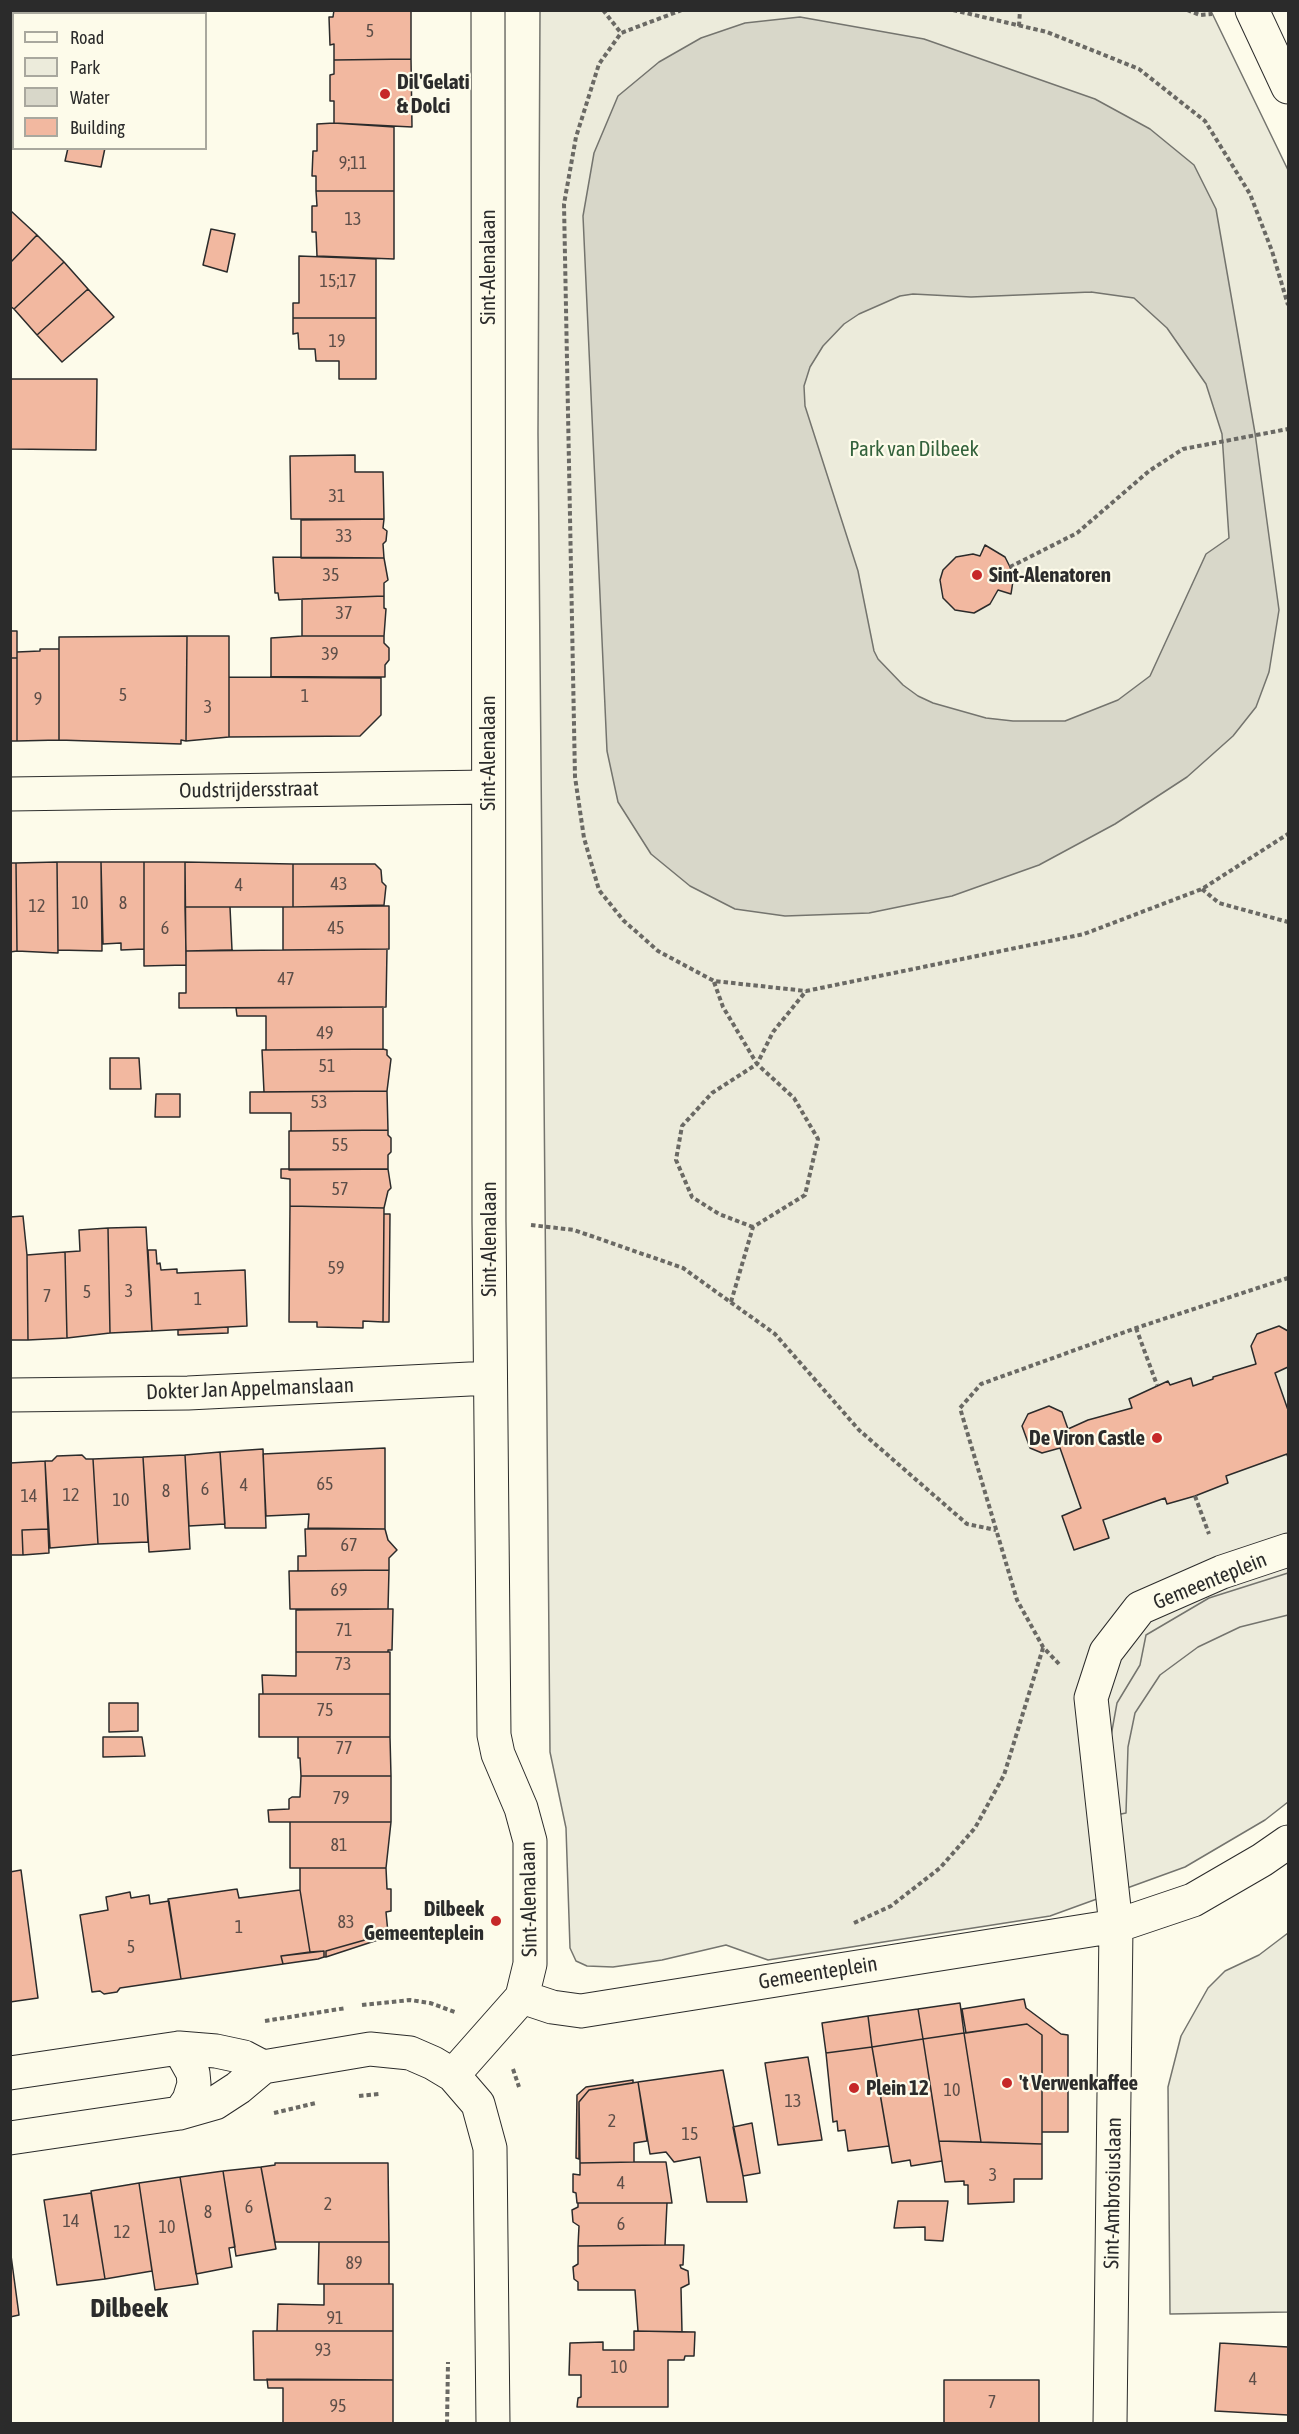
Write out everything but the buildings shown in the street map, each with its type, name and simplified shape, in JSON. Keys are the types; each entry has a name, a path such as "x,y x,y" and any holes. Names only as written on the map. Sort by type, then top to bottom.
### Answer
{"street":[{"name":"Sint-Alenalaan","path":"453,2075 522,1997 530,1964 530,1841 521,1808 498,1754 494,1735 489,1222 488,10"},
{"path":"1252,10 1288,87"},
{"name":"Oudstrijdersstraat","path":"10,794 488,787"},
{"name":"Dokter Jan Appelmanslaan","path":"10,1395 188,1393 490,1378"},
{"name":"Gemeenteplein","path":"1116,1926 1090,1698 1106,1652 1140,1608 1222,1572 1288,1550"},
{"name":"Gemeenteplein","path":"522,1997 552,2007 581,2011 1116,1926 1193,1900 1262,1860 1288,1842"},
{"name":"Sint-Ambrosiuslaan","path":"1110,2424 1116,1926"},
{"path":"10,2073 179,2048 216,2051 244,2057 263,2067"},
{"path":"179,2048 193,2073 194,2084 189,2100 180,2113"},
{"path":"10,2138 180,2113 215,2103 263,2067 370,2049 410,2053 433,2063 453,2075 478,2104 490,2148 493,2424"}],"path":[{"path":"603,10 621,33"},
{"path":"682,10 621,33 599,64 576,137 564,204 575,777 584,838 599,890 623,920 658,951 714,981 806,991 1084,934 1202,889 1288,834"},
{"path":"953,10 1047,32 1139,69 1205,121 1250,194 1272,251 1288,305"},
{"path":"1019,26 1020,10"},
{"path":"1187,10 1200,15 1213,14"},
{"path":"1010,567 1044,552 1077,533 1149,471 1183,449 1286,430"},
{"path":"1202,889 1219,903 1288,922"},
{"path":"714,981 723,1007 757,1064 794,1098 818,1139 805,1195 753,1227 731,1302"},
{"path":"753,1227 719,1214 692,1197 676,1160 682,1126 712,1093 757,1064 773,1032 806,991"},
{"path":"489,1222 574,1230 683,1268 775,1334 859,1430 967,1524 996,1530"},
{"path":"1090,1698 1043,1647 1017,1600 960,1408 981,1384 1136,1328 1288,1278"},
{"path":"1136,1328 1157,1385"},
{"path":"1195,1496 1202,1513"},
{"path":"845,1927 891,1906 940,1868 975,1828 1004,1775 1043,1647"}],"green space":[{"name":"Park van Dilbeek","path":"540,11 1211,11 1288,170 1288,1802 1265,1820 1185,1867 1050,1916 768,1960 726,1945 662,1960 613,1967 587,1966 576,1961 570,1948 566,1828 550,1752 538,433"},
{"path":"1288,1933 1288,2312 1170,2314 1168,2087 1181,2036 1208,1988 1225,1971 1259,1955"}],"shaded area":[{"path":"1288,1573 1288,1615 1240,1627 1198,1647 1160,1675 1135,1713 1128,1747 1126,1813 1111,1816 1107,1758 1117,1703 1140,1665 1146,1635 1209,1598"}],"water":[{"path":"800,17 924,39 1095,99 1150,129 1194,165 1216,209 1255,433 1279,610 1269,672 1256,707 1233,736 1187,777 1115,824 1039,865 952,896 869,913 785,916 735,909 690,886 651,854 618,802 607,751 583,216 594,153 618,96 659,62 701,38 745,23","holes":["1091,292 1134,298 1167,328 1206,384 1222,434 1229,538 1206,554 1150,676 1118,700 1065,721 1013,721 986,718 933,703 918,696 903,685 878,659 874,651 858,571 805,406 804,386 810,367 823,346 844,324 859,314 900,296 913,294 971,297"]}],"place":[{"name":"Dil'Gelati & Dolci","path":"385,94"},
{"name":"Sint-Alenatoren","path":"977,575"},
{"name":"De Viron Castle","path":"1157,1438"},
{"name":"Dilbeek Gemeenteplein","path":"496,1921"},
{"name":"'t Verwenkaffee","path":"1007,2083"},
{"name":"Plein 12","path":"854,2088"}],"district":[{"name":"Dilbeek","path":"129,2308"}]}
